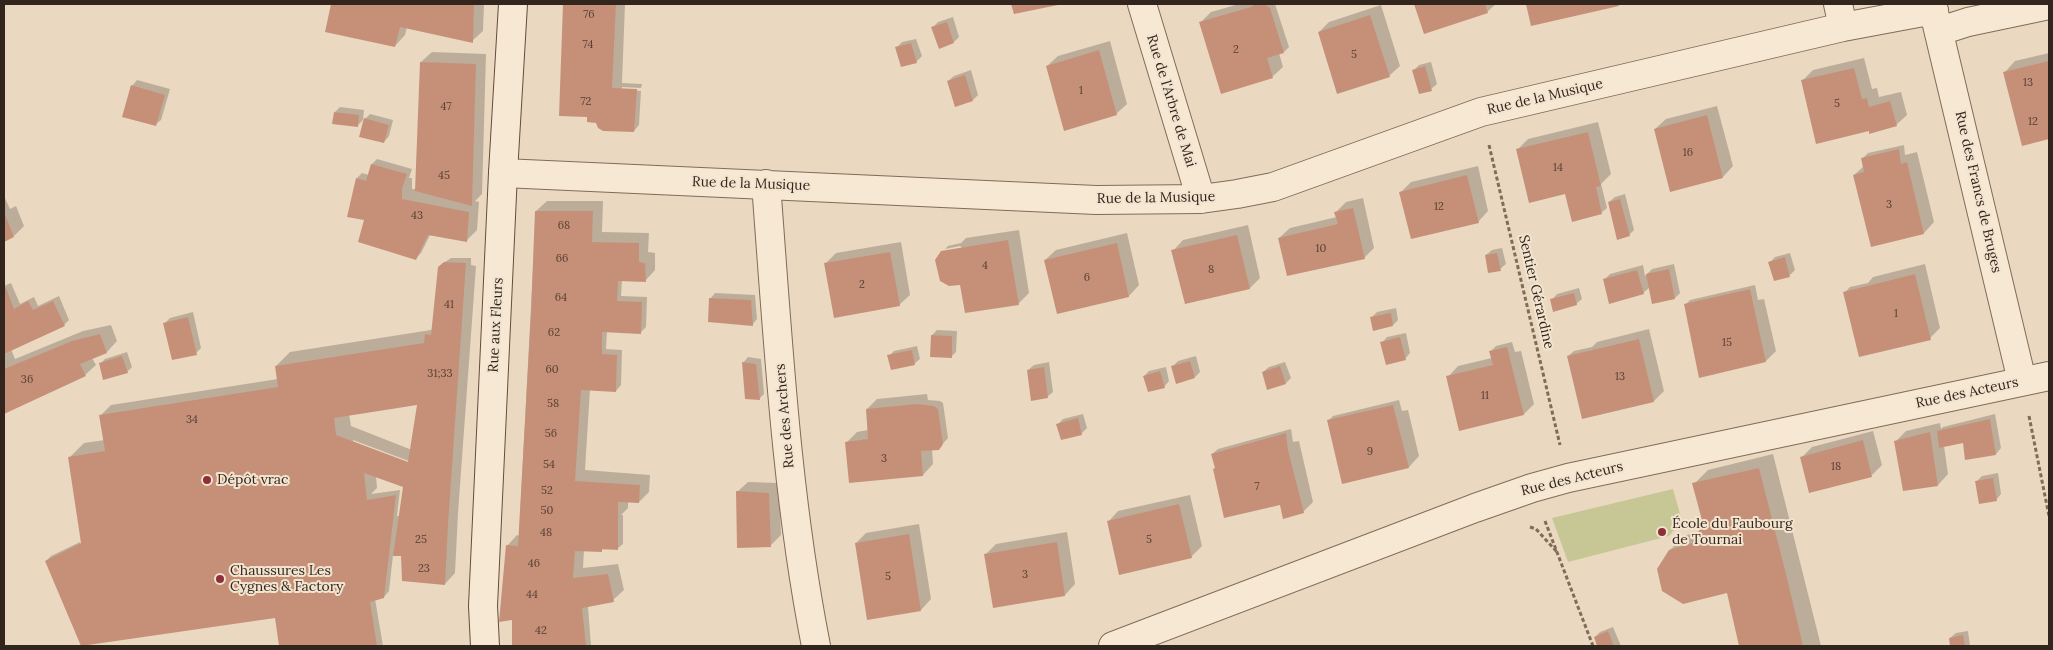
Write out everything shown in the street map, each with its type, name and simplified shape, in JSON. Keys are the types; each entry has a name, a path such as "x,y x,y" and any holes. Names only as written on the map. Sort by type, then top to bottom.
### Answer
{"street":[{"name":"Rue aux Fleurs","path":"485,646 483,606 503,173 513,4"},
{"name":"Rue de l'Arbre de Mai","path":"1142,4 1201,199"},
{"name":"Rue de la Musique","path":"503,173 1096,200 1201,199 1273,186 1481,112 1840,15 1935,15 1968,22 2049,5"},
{"name":"Rue des Francs de Bruges","path":"1935,15 2022,381"},
{"name":"Rue des Archers","path":"766,184 788,462 799,554 816,646"},
{"name":"Rue des Acteurs","path":"1113,646 1532,488 1568,478 2049,376"}],"path":[{"name":"Sentier Gérardine","path":"1481,112 1568,478"},
{"path":"2022,381 2049,516"},
{"path":"1544,519 1593,646"}],"green space":[{"path":"1673,489 1682,521 1669,536 1568,562 1552,518"}],"building":[{"path":"331,4 474,4 473,43 400,27 395,47 325,32"},
{"path":"563,4 616,4 612,88 637,89 634,132 603,131 598,128 596,123 587,122 587,117 559,116"},
{"path":"1011,4 1058,4 1058,5 1014,14"},
{"path":"1256,4 1264,4 1270,8 1284,53 1267,58 1273,78 1221,94 1199,22"},
{"path":"1414,4 1485,4 1488,13 1424,34"},
{"path":"1526,4 1618,4 1619,6 1531,26"},
{"path":"1370,15 1390,77 1337,94 1318,32"},
{"path":"947,22 954,43 939,49 931,27"},
{"path":"911,43 917,63 901,67 895,47"},
{"path":"1099,50 1117,115 1064,131 1046,66"},
{"path":"2049,61 2049,139 2022,146 2003,72"},
{"path":"420,62 476,64 472,206 415,191"},
{"path":"1425,66 1432,91 1419,94 1412,70"},
{"path":"1854,68 1862,99 1867,98 1869,107 1890,101 1897,126 1869,134 1869,131 1816,144 1801,80"},
{"path":"965,75 973,101 955,107 947,81"},
{"path":"131,85 165,95 156,126 122,117"},
{"path":"334,112 359,115 358,127 332,124"},
{"path":"1707,115 1723,178 1670,192 1654,129"},
{"path":"364,118 389,125 384,143 359,137"},
{"path":"1588,132 1601,186 1596,187 1602,214 1572,222 1565,194 1529,203 1516,149"},
{"path":"1899,149 1901,164 1907,162 1924,234 1871,247 1853,175 1864,172 1861,158"},
{"path":"371,164 407,174 402,189 402,199 469,212 467,242 428,235 416,260 358,242 364,220 347,217 356,178 366,181"},
{"path":"1467,175 1479,223 1411,239 1399,192"},
{"path":"1620,199 1630,236 1617,240 1608,202"},
{"path":"1353,208 1365,259 1287,276 1278,238 1338,224 1334,212"},
{"path":"535,211 593,211 592,242 639,243 639,262 645,263 646,282 618,281 617,301 642,302 641,334 602,332 602,354 617,355 616,392 581,390 575,481 640,485 639,503 618,502 618,550 602,549 602,552 575,551 573,578 608,574 614,602 582,608 586,646 512,646 512,620 499,622 506,545 518,546"},
{"path":"4,212 14,237 4,242"},
{"path":"1237,235 1250,289 1185,304 1171,250"},
{"path":"1008,240 1019,305 965,313 960,285 949,286 940,281 935,260 941,251"},
{"path":"1117,243 1129,297 1057,314 1044,260"},
{"path":"890,252 900,306 834,318 824,263"},
{"path":"1497,253 1501,271 1488,273 1485,255"},
{"path":"1785,257 1790,277 1774,281 1768,262"},
{"path":"444,262 466,263 445,585 402,581 401,556 393,556 403,487 364,473 367,500 396,495 384,598 370,602 377,646 279,646 275,618 81,646 45,561 81,543 68,457 105,451 99,415 278,387 275,366 424,343 425,334 431,335 438,267","holes":["417,405 408,462 336,435 334,418"]},
{"path":"1669,269 1675,299 1652,304 1646,274"},
{"path":"1637,270 1644,294 1609,304 1603,279"},
{"path":"1915,274 1931,340 1859,357 1843,292"},
{"path":"6,288 14,309 28,301 33,310 53,301 65,326 4,354 4,289"},
{"path":"1750,289 1766,362 1699,378 1684,304"},
{"path":"1574,293 1577,305 1553,312 1550,299"},
{"path":"709,298 751,300 753,326 708,322"},
{"path":"1391,313 1393,326 1373,331 1370,317"},
{"path":"188,317 197,355 172,360 163,323"},
{"path":"100,334 107,353 80,364 86,376 4,414 4,369 72,341"},
{"path":"931,335 952,336 952,358 930,357"},
{"path":"1400,337 1406,360 1386,365 1380,342"},
{"path":"1639,339 1654,402 1582,419 1567,356"},
{"path":"1507,347 1524,415 1459,431 1446,376 1493,365 1489,351"},
{"path":"912,350 915,365 891,370 887,355"},
{"path":"122,356 128,373 103,380 99,363"},
{"path":"1190,361 1195,378 1176,384 1171,366"},
{"path":"742,362 756,364 760,400 745,399"},
{"path":"1280,366 1286,384 1267,390 1262,372"},
{"path":"1044,367 1048,398 1031,401 1027,370"},
{"path":"1160,371 1165,388 1148,392 1143,376"},
{"path":"917,404 934,406 938,409 943,444 939,450 921,451 923,476 849,483 845,442 868,439 866,409"},
{"path":"1393,405 1409,468 1342,484 1327,420"},
{"path":"1078,418 1082,435 1061,440 1056,424"},
{"path":"1990,419 1996,455 1965,460 1963,443 1939,448 1937,431"},
{"path":"1930,432 1938,486 1903,491 1894,441"},
{"path":"1286,433 1288,450 1304,513 1283,519 1280,505 1224,518 1211,454"},
{"path":"1863,440 1872,477 1809,493 1800,457"},
{"path":"1759,468 1803,646 1739,646 1727,593 1683,604 1662,591 1657,569 1669,550 1692,543 1703,524 1692,483"},
{"path":"1993,478 1997,501 1979,504 1975,481"},
{"path":"736,491 769,493 771,547 737,548"},
{"path":"1179,504 1192,558 1119,575 1107,521"},
{"path":"909,534 921,611 867,620 855,543"},
{"path":"1057,542 1065,596 993,608 984,554"},
{"path":"1608,631 1614,646 1597,646 1594,637"},
{"path":"1963,635 1965,646 1950,646 1949,638"}],"place":[{"name":"Dépôt vrac","path":"207,480"},
{"name":"École du Faubourg de Tournai","path":"1662,532"},
{"name":"Chaussures Les Cygnes & Factory","path":"220,579"}]}
